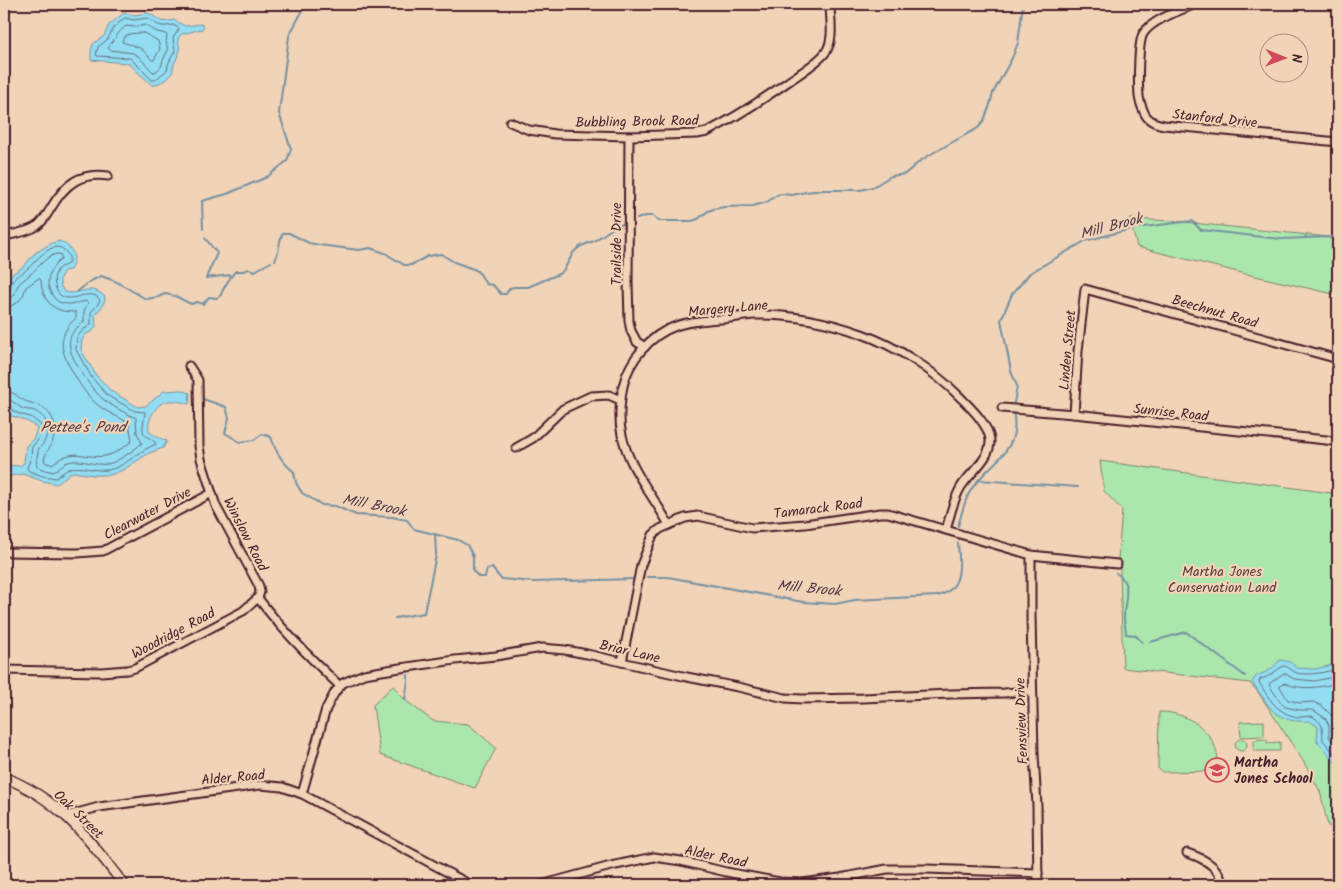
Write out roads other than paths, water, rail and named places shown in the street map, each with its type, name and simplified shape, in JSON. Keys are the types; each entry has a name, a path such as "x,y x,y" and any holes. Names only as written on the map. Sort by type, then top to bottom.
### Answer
{"street":[{"name":"Bubbling Brook Road","path":"510,122 529,130 555,134 629,136 707,132 765,98 807,69 825,53 830,42 830,4"},
{"name":"Stanford Drive","path":"1196,4 1167,15 1143,34 1140,53 1139,98 1146,117 1152,122 1164,126 1338,142"},
{"name":"Trailside Drive","path":"629,136 628,282 630,322 631,331 637,342 645,347"},
{"path":"4,236 29,230 37,226 47,215 64,189 77,179 93,175 108,176"},
{"name":"Beechnut Road","path":"1086,288 1338,358"},
{"name":"Linden Street","path":"1074,414 1078,351 1086,288"},
{"name":"Margery Lane","path":"669,525 660,506 643,484 628,454 622,436 619,420 620,400 627,373 645,347 656,337 676,326 755,315 793,318 838,326 870,337 908,356 949,386 968,404 980,418 987,431 989,445 986,454 961,487 946,530"},
{"name":"Winslow Road","path":"189,366 198,380 199,446 212,494 216,506 259,586 258,598 277,622 340,686"},
{"path":"516,448 533,438 564,409 591,396 609,395 620,400"},
{"name":"Sunrise Road","path":"1002,408 1338,442"},
{"path":"1338,437 1338,442"},
{"name":"Clearwater Drive","path":"4,552 77,554 103,551 212,494"},
{"name":"Tamarack Road","path":"622,662 641,566 653,535 660,529 685,518 698,516 752,528 805,524 888,513 1031,555 1117,564"},
{"name":"Fensview Drive","path":"1031,555 1032,691 1038,885"},
{"name":"Woodridge Road","path":"4,670 101,672 127,670 243,611 258,598"},
{"name":"Briar Lane","path":"340,686 364,674 542,648 565,650 785,698 1004,694 1032,691"},
{"path":"302,794 326,709 340,686"},
{"name":"Oak Street","path":"4,777 37,793 66,816 84,834 124,885"},
{"name":"Alder Road","path":"66,816 99,807 268,785 302,794 471,885"},
{"path":"1187,854 1204,860 1214,868 1221,878 1222,885"},
{"name":"Alder Road","path":"541,885 611,866 654,857 771,880 802,883 887,869 1038,873"}],"water":[{"path":"124,13 134,15 148,13 162,21 174,20 185,26 201,24 204,27 182,34 178,38 180,51 172,73 165,80 153,86 128,63 91,60 93,44 104,36 109,25"},
{"name":"Pettee's Pond","path":"60,241 71,250 74,257 70,270 64,271 60,279 64,292 95,290 105,297 102,307 95,314 96,326 82,340 81,350 96,375 111,391 138,407 146,406 164,391 182,390 190,393 189,404 178,401 164,402 160,404 152,415 149,432 167,441 163,448 149,453 123,470 110,475 74,472 57,484 23,474 4,477 4,465 20,466 24,463 26,446 34,438 37,428 24,420 10,416 4,409 4,314 5,293 9,276 23,267 35,253 52,243"},
{"path":"1280,660 1290,662 1297,668 1315,669 1338,664 1338,764 1317,741 1318,727 1310,721 1289,720 1281,717 1269,706 1252,682 1257,675 1270,670"}],"waterway":[{"path":"203,229 202,201 227,194 267,177 287,161 291,149 279,113 289,36 306,4"},
{"path":"637,219 653,216 659,221 692,221 714,209 753,206 767,202 781,194 792,195 823,190 860,190 873,187 891,176 905,174 920,161 978,128 983,122 993,93 1018,43 1023,4"},
{"name":"Mill Brook","path":"1014,403 1017,386 1011,371 1001,320 1012,294 1030,273 1085,241 1135,228 1192,221 1201,230 1281,239 1329,237 1338,245"},
{"path":"275,260 283,233 289,233 309,243 319,245 359,250 370,248 385,253 404,265 411,265 428,256 441,254 454,262 476,270 486,284 493,285 501,294 506,294 510,288 528,287 561,273 573,253 581,246 594,241 616,226 626,223"},
{"path":"205,238 217,253 206,278 230,275"},
{"path":"77,292 89,282 101,276 115,281 146,299 165,294 175,296 191,304 197,302 203,304 209,297 217,298 221,295 227,282 236,271 249,269 255,271 271,262"},
{"name":"Mill Brook","path":"203,399 226,407 229,418 225,433 240,442 254,440 262,434 271,437 280,456 294,472 296,483 302,493 322,505 335,506 356,515 392,517 407,520 414,529 458,540 467,545 473,556 473,571 479,577 485,577 487,569 492,568 501,579 534,582 633,579"},
{"name":"Mill Brook","path":"958,526 971,490 1002,456 1011,441 1014,430 1014,412"},
{"path":"979,480 1078,487"},
{"path":"395,618 424,613 436,555 435,534"},
{"name":"Mill Brook","path":"647,577 668,577 803,602 835,604 855,600 937,596 952,588 956,582 959,568 958,543"},
{"path":"1116,573 1121,577 1126,587 1124,617 1126,634 1135,635 1142,642"},
{"path":"1150,642 1186,632 1245,676"},
{"path":"405,700 408,675"}],"place":[{"name":"Martha Jones School","path":"1217,770"}],"park label":[{"name":"Martha Jones Conservation Land","path":"1222,580"}]}
